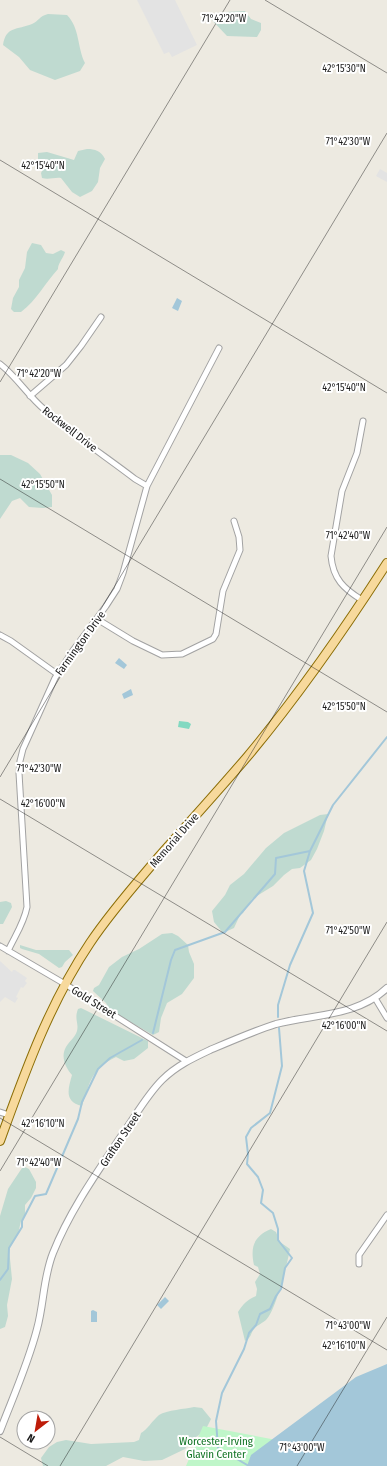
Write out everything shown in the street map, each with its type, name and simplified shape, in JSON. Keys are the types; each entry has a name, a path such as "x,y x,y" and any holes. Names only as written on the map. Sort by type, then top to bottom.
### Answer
{"main road":[{"name":"Memorial Drive","path":"0,1141 38,1040 65,984 90,942 110,915 276,721 310,675 387,563"}],"street":[{"path":"30,396 66,365 101,317"},
{"name":"Farmington Drive","path":"8,951 25,915 27,907 20,790 20,761 26,742 57,674 112,598 120,581 147,486 219,348"},
{"name":"Rockwell Drive","path":"0,364 11,373 30,396 51,415 134,479 147,486"},
{"path":"362,600 346,588 336,577 332,566 331,556 342,490 357,453 363,421"},
{"path":"97,619 133,641 162,655 182,654 213,639 216,634 223,592 240,550 239,537 234,521"},
{"path":"0,635 11,641 57,674"},
{"name":"Gold Street","path":"0,946 65,984 186,1062"},
{"name":"Grafton Street","path":"0,1431 33,1343 39,1322 47,1274 53,1253 62,1232 92,1181 147,1099 162,1080 186,1062 262,1029 277,1024 357,1008 375,998 387,988"},
{"path":"375,998 387,1018"},
{"path":"0,1112 10,1116"},
{"path":"359,1264 360,1254 387,1215"}],"shaded area":[{"path":"137,0 175,0 197,45 172,57 169,52 164,54"},
{"path":"245,11 251,19 261,23 261,30 257,37 227,36 210,18 226,12"},
{"path":"48,14 67,15 71,20 85,63 80,71 55,80 30,70 19,57 3,45 4,39 10,32 32,24"},
{"path":"87,149 98,151 105,159 100,168 98,182 92,191 80,197 72,192 61,178 42,178 41,173 44,167 38,160 38,153 47,152 74,160 78,151"},
{"path":"380,169 387,173 387,182 376,176"},
{"path":"32,243 41,245 46,253 53,254 61,250 65,252 58,269 36,297 21,312 14,312 11,309 13,298 19,287 19,280 25,268 27,252"},
{"path":"177,298 182,301 178,311 172,308"},
{"path":"0,455 11,455 28,463 40,474 52,495 52,507 29,507 20,498 12,501 0,519"},
{"path":"119,658 127,665 124,669 115,663"},
{"path":"131,689 133,695 124,699 122,694"},
{"path":"328,814 324,831 311,860 300,868 292,869 273,886 252,899 240,915 234,928 223,933 214,922 212,911 225,895 230,885 244,874 266,848 284,833 320,815"},
{"path":"6,901 11,903 12,907 3,924 0,924 0,902"},
{"path":"172,933 188,945 194,964 194,978 182,994 167,1003 161,1018 159,1032 153,1035 110,1010 106,1003 93,991 94,988 99,985 109,967 122,957 139,949 162,934"},
{"path":"20,945 36,950 69,950 73,955 62,967 59,968 39,954 20,948"},
{"path":"0,961 12,972 15,970 27,978 25,981 27,983 23,988 21,987 15,1003 5,997 0,1002"},
{"path":"81,1008 148,1041 148,1048 134,1059 124,1061 116,1057 101,1066 96,1071 90,1083 82,1106 76,1104 70,1098 69,1085 72,1075 66,1066 64,1059 66,1047 77,1031 77,1012 78,1009"},
{"path":"25,1167 29,1169 36,1182 36,1188 31,1198 25,1205 25,1215 21,1221 18,1234 9,1249 12,1279 7,1305 8,1316 5,1327 0,1329 0,1216 8,1189 22,1168"},
{"path":"271,1229 276,1232 280,1242 290,1249 281,1287 274,1307 266,1320 255,1328 250,1337 245,1341 238,1312 246,1302 256,1296 257,1289 255,1282 260,1274 258,1267 254,1265 253,1248 257,1239"},
{"path":"165,1297 169,1301 161,1309 157,1305"},
{"path":"93,1310 97,1312 97,1322 91,1322 91,1311"},
{"path":"387,1364 387,1466 247,1466 251,1455 356,1377"},
{"path":"194,1407 202,1408 211,1419 205,1431 193,1439 185,1449 162,1460 144,1461 123,1457 106,1466 43,1466 41,1458 47,1450 56,1450 57,1442 66,1440 91,1444 134,1442 139,1440 141,1433 159,1415 171,1411"}],"green space":[{"path":"179,721 188,722 191,724 189,729 178,727"},
{"name":"Worcester-Irving Glavin Center","path":"203,1426 387,1461 387,1466 186,1466"}],"waterway":[{"path":"153,1033 171,960 175,950 225,932 275,874 276,858 310,851 333,805 387,737"},
{"path":"278,1017 278,1005 290,965 313,913 304,871 310,851"},
{"path":"249,1466 218,1448 216,1421 222,1393 244,1349 249,1333 256,1325 260,1314 270,1309 281,1289 285,1268 292,1258 278,1240 278,1229 273,1213 261,1203 263,1190 258,1177 247,1164 248,1154 246,1137 251,1128 270,1113 282,1066 279,1028"},
{"path":"0,1280 8,1269 9,1248 22,1227 22,1221 35,1196 46,1194 78,1119 82,1102 98,1069 110,1058 142,1040"}]}
